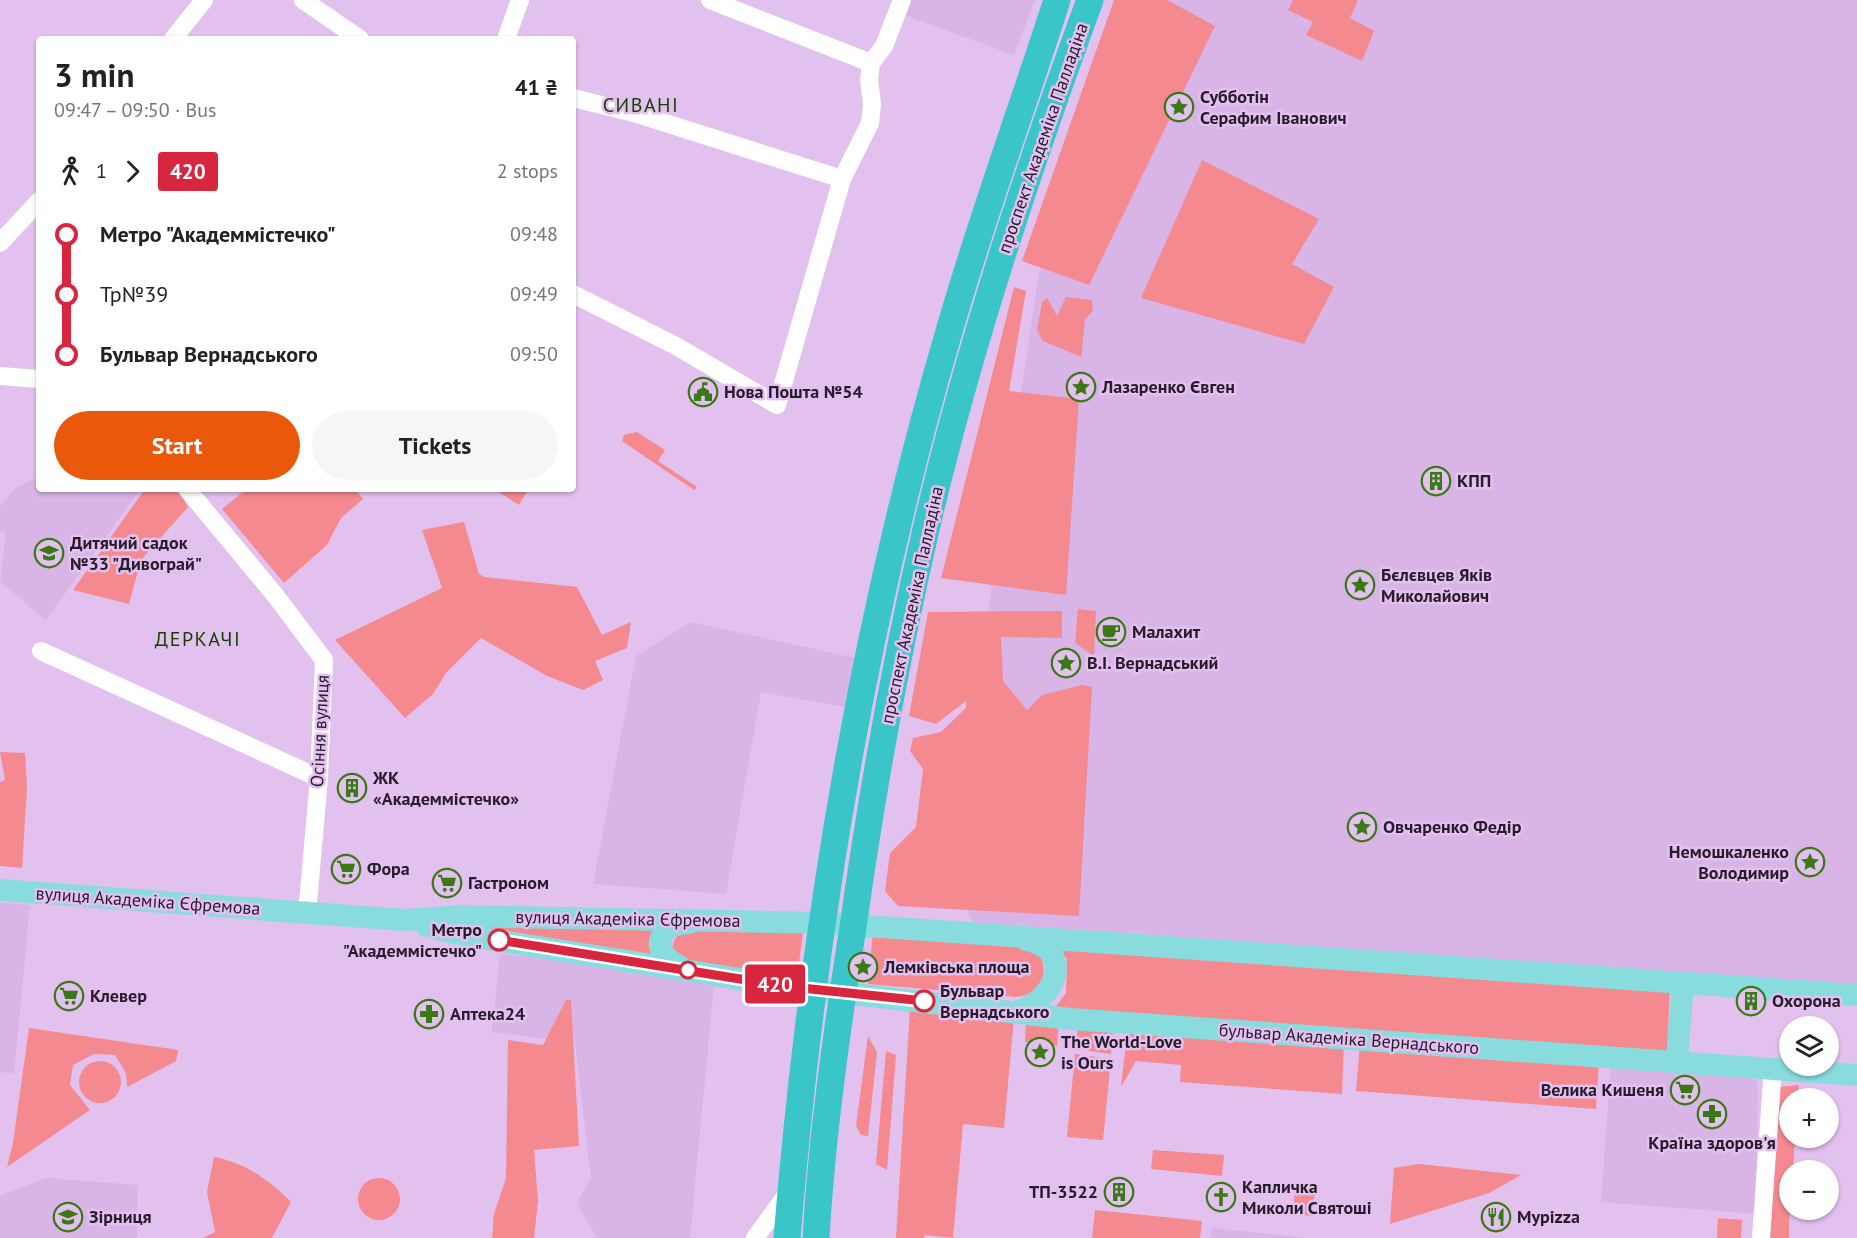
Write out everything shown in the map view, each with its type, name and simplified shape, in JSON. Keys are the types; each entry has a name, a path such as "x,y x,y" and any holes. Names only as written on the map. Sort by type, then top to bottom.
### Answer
{"highway":[{"name":"проспект Академіка Палладіна","path":"787,1238 823,923 858,713 900,518 950,329 1000,164 1057,0"},
{"name":"проспект Академіка Палладіна","path":"819,1235 843,993 853,925 896,672 928,522 1010,232 1090,0"}],"main road":[{"name":"вулиця Академіка Єфремова","path":"0,890 404,920 461,916 853,925"},
{"name":"вулиця Академіка Єфремова","path":"404,920 463,935 843,993"},
{"path":"683,969 664,956 660,948 661,939 670,926 702,921"},
{"path":"853,925 1857,995"},
{"path":"1014,937 1038,942 1048,950 1054,961 1056,973 1047,995 1038,1003 1019,1011"},
{"path":"1677,1061 1683,983"},
{"name":"бульвар Академіка Вернадського","path":"843,993 1118,1023 1773,1067 1857,1075"}],"street":[{"path":"175,36 204,0"},
{"path":"303,0 356,36"},
{"path":"507,36 520,0"},
{"path":"710,0 871,63"},
{"path":"576,296 676,346 777,405 842,179 870,123 871,63 884,46 902,0"},
{"path":"576,100 634,113 842,179"},
{"path":"0,243 36,204"},
{"path":"0,376 36,379"},
{"name":"Осіння вулиця","path":"189,492 275,595 324,660 319,778 307,914"},
{"path":"41,651 319,778"},
{"path":"1761,1238 1773,1067"},
{"name":"проспект Академіка Палладіна","path":"755,1238 791,1188"}],"shaded area":[{"path":"910,0 1035,0 1014,55 904,15"},
{"path":"1114,0 1167,0 1215,26 1089,285 1022,261"},
{"path":"1159,0 1857,0 1857,985 972,922 955,879 992,584 1039,273"},
{"path":"1293,0 1358,0 1350,18 1374,31 1362,61 1306,35 1313,22 1288,10"},
{"path":"1202,160 1319,219 1292,264 1334,287 1304,344 1141,298"},
{"path":"1014,287 1026,291 1009,391 1079,399 1066,595 941,578"},
{"path":"1066,297 1092,300 1093,310 1085,320 1081,357 1043,341 1037,330 1042,302 1047,298 1057,316"},
{"path":"637,432 665,450 658,461 697,487 694,490 622,441 624,435"},
{"name":"Дитячий садок №33 \"Дивограй\"","path":"36,478 36,492 138,492 46,620 0,582 6,533 0,531 0,506 18,486"},
{"path":"143,492 180,492 188,507 141,560 129,604 73,590"},
{"path":"243,492 357,492 363,499 341,518 327,545 284,583 222,509"},
{"path":"499,492 526,492 519,505"},
{"path":"464,522 479,574 484,577 577,587 602,635 631,622 627,648 595,661 603,680 583,690 547,676 481,638 446,673 433,694 405,718 335,640 442,588 422,530"},
{"path":"1078,609 1096,611 1094,656 1075,643"},
{"path":"1062,611 1062,638 1001,637 1003,681 1027,710 1042,695 1082,685 1092,687 1079,916 898,906 885,891 890,853 916,827 923,769 910,751 913,738 941,732 966,708 966,701 936,724 909,716 928,612"},
{"path":"691,622 856,658 846,707 761,692 726,894 593,884 636,656"},
{"path":"0,752 25,753 27,787 22,868 0,866 0,782 5,780"},
{"path":"0,903 30,905 14,1074 0,1072"},
{"path":"481,927 659,930 657,957"},
{"path":"692,929 803,932 797,979 689,962 672,948 679,935"},
{"path":"873,932 1020,943 1041,956 1043,979 1037,989 1031,993 1016,997 868,984"},
{"path":"1053,942 1670,987 1667,1051 1055,1008 1066,993 1067,959"},
{"path":"500,954 582,962 714,984 690,1238 597,1238 577,1203 591,1178 575,1043 492,1032"},
{"path":"566,1000 571,1000 579,1146 534,1150 538,1201 534,1238 492,1238 494,1214 506,1178 508,1040 543,1045"},
{"path":"910,1009 1014,1018 1004,1128 963,1124 953,1238 925,1235 924,1238 896,1238"},
{"path":"1026,1019 1059,1021 1057,1046 1025,1042"},
{"path":"1078,1022 1113,1025 1111,1054 1076,1049"},
{"path":"1128,1025 1344,1040 1342,1094 1180,1082 1181,1065 1136,1061 1121,1087"},
{"path":"29,1028 178,1050 176,1061 127,1087 126,1073 115,1055 94,1054 73,1065 70,1085 90,1110 7,1167 13,1143"},
{"path":"868,1036 877,1052 868,1136 861,1135 856,1126"},
{"path":"1360,1043 1599,1061 1596,1109 1356,1091"},
{"path":"886,1051 896,1055 887,1170 876,1164"},
{"path":"1075,1054 1111,1059 1103,1140 1067,1137"},
{"path":"1611,1060 1755,1077 1758,1086 1755,1214 1601,1202"},
{"path":"100,1061 108,1062 115,1067 120,1074 120,1090 115,1097 108,1102 100,1103 92,1102 85,1097 80,1090 79,1082 80,1074 85,1067 92,1062"},
{"path":"1799,1085 1799,1088 1780,1087"},
{"path":"1779,1102 1779,1148 1794,1148 1794,1160 1779,1160 1779,1220 1789,1220 1789,1238 1770,1238"},
{"path":"1153,1150 1224,1155 1222,1176 1151,1169"},
{"path":"214,1157 225,1159 255,1173 291,1202 272,1238 203,1238 215,1232 207,1192"},
{"path":"1419,1164 1521,1175 1489,1193 1390,1224 1394,1168"},
{"name":"Зірниця","path":"46,1178 138,1185 137,1238 0,1238 0,1196"},
{"path":"379,1178 387,1179 394,1184 399,1191 399,1207 394,1214 387,1219 379,1220 371,1219 364,1214 359,1207 358,1199 359,1191 364,1184 371,1179"},
{"path":"1295,1188 1315,1189 1313,1216 1293,1214"},
{"path":"1095,1210 1202,1221 1200,1238 1092,1238"},
{"path":"1718,1218 1742,1220 1741,1238 1717,1238"},
{"path":"1212,1228 1309,1238 1211,1238"}],"bus line":[{"name":"420","path":"499,940 783,986 924,1001"}],"place":[{"name":"Субботін Серафим Іванович","path":"1179,107"},
{"name":"Лазаренко Євген","path":"1081,387"},
{"name":"Нова Пошта №54","path":"703,392"},
{"name":"КПП","path":"1436,481"},
{"name":"Дитячий садок №33 \"Дивограй\"","path":"49,553"},
{"name":"Бєлєвцев Яків Миколайович","path":"1360,585"},
{"name":"Малахит","path":"1111,632"},
{"name":"В.І. Вернадський","path":"1066,663"},
{"name":"ЖК «Академмістечко»","path":"352,788"},
{"name":"Овчаренко Федір","path":"1362,827"},
{"name":"Немошкаленко Володимир","path":"1810,862"},
{"name":"Фора","path":"346,869"},
{"name":"Гастроном","path":"447,883"},
{"name":"Метро \"Академмістечко\"","path":"499,940"},
{"name":"Лемківська площа","path":"863,967"},
{"name":"Клевер","path":"69,996"},
{"name":"Бульвар Вернадського","path":"924,1001"},
{"name":"Охорона","path":"1751,1001"},
{"name":"Аптека24","path":"429,1014"},
{"name":"The World-Love is Ours","path":"1040,1052"},
{"name":"Велика Кишеня","path":"1685,1090"},
{"name":"Країна здоров'я","path":"1712,1114"},
{"name":"ТП-3522","path":"1119,1192"},
{"name":"Капличка Миколи Святоші","path":"1221,1197"},
{"name":"Зірниця","path":"68,1217"},
{"name":"Mypizza","path":"1496,1217"}],"district":[{"name":"СИВАНІ","path":"641,105"},
{"name":"ДЕРКАЧІ","path":"198,639"}]}
